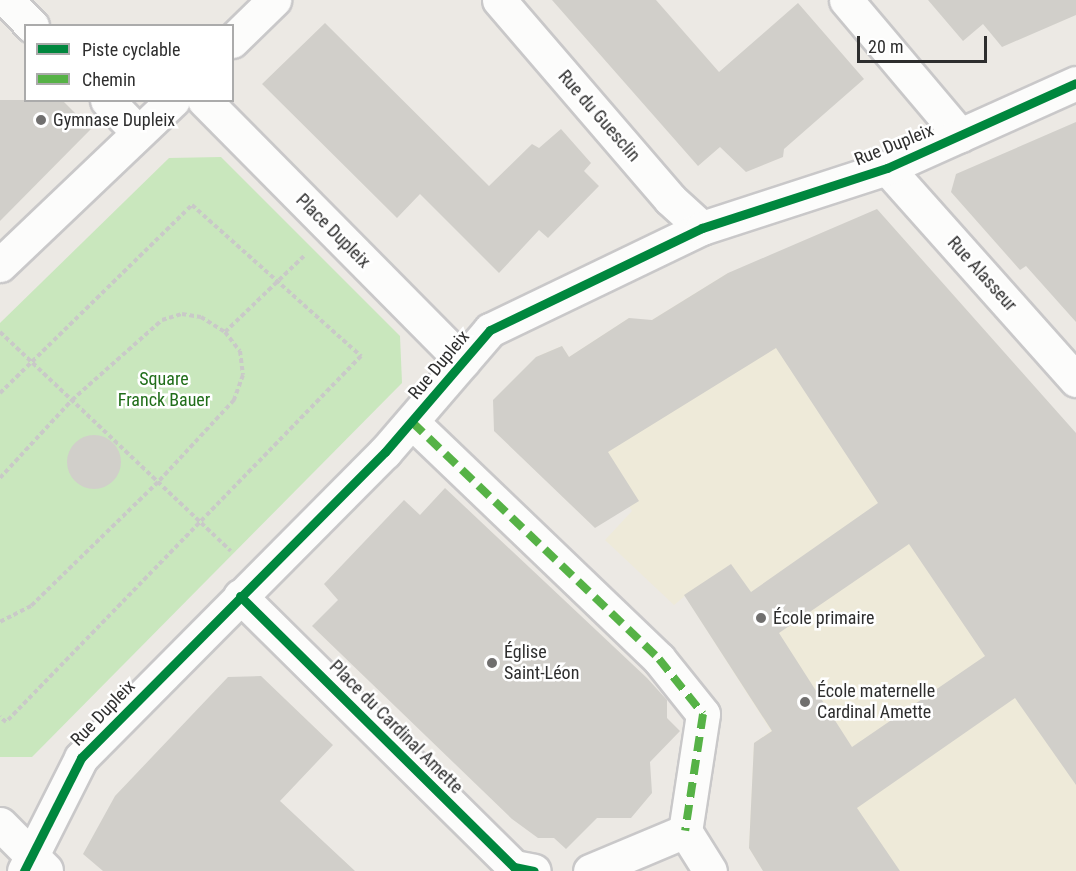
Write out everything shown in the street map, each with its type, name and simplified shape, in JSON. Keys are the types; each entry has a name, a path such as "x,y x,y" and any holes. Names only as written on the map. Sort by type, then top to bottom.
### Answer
{"street":[{"path":"7,0 30,24"},
{"path":"234,39 274,0"},
{"name":"Rue du Guesclin","path":"499,0 670,199 702,228"},
{"path":"846,0 960,135"},
{"name":"Rue Dupleix","path":"34,866 81,758 412,422 490,330 702,228 887,168 1076,83"},
{"path":"108,102 138,132"},
{"path":"0,266 171,102"},
{"name":"Place Dupleix","path":"206,102 463,362"},
{"name":"Rue Alasseur","path":"887,168 1076,380"},
{"path":"412,422 659,659 703,714 685,831 710,871"},
{"name":"Place du Cardinal Amette","path":"250,587 514,867 534,871"},
{"path":"0,824 34,866"},
{"path":"590,871 685,831"}],"path":[{"path":"0,393 192,205 279,280 361,356 6,722 0,717"},
{"path":"225,332 332,230"},
{"path":"0,478 72,400 162,320 182,314 201,317 225,332 240,351 243,375 234,400 159,482 31,606 0,622"},
{"path":"0,332 201,521 250,587"}],"shaded area":[{"path":"728,273 1076,636 1076,871 763,871 749,848 754,743 771,731 685,596 674,605 605,540 632,511 536,357 562,346 569,357 629,318 642,326"}],"green space":[{"name":"Square Franck Bauer","path":"221,157 400,336 402,383 32,757 0,757 0,323 169,158"}],"building":[{"path":"552,0 656,0 719,72 798,3 864,79 784,149 783,157 746,172 720,147 698,166"},
{"path":"928,0 1076,0 1076,15 1002,47 983,24 963,41"},
{"path":"325,23 489,186 532,144 539,148 561,129 591,163 584,171 599,186 548,238 539,230 499,273 420,194 397,218 262,84"},
{"name":"Gymnase Dupleix","path":"0,100 64,102 91,129 0,221"},
{"path":"1076,122 1076,322 1026,266 1020,270 951,192 956,174"},
{"path":"877,209 1076,433 1076,785 1015,698 857,808 900,871 763,871 749,848 754,743 772,731 684,595 731,564 751,592 878,503 776,348 608,452 639,501 595,528 494,431 493,400 536,357 562,346 569,357 629,318 652,320 728,273","holes":["909,544 985,656 852,747 779,633"]},
{"path":"94,435 104,437 113,443 119,452 121,462 119,472 113,481 104,487 94,489 84,487 75,481 69,472 67,462 69,452 75,443 84,437"},
{"name":"Église Saint-Léon","path":"445,488 647,678 667,700 667,718 680,731 650,762 652,793 631,818 597,818 566,849 554,838 538,838 512,819 312,626 338,600 324,584 404,500 420,515"},
{"path":"261,676 333,745 280,801 355,871 103,871 83,854 115,796 228,677"}],"marked path":[{"path":"412,422 659,659 703,714 685,831"}],"cycle path":[{"path":"24,871 81,758 385,452 490,330 702,228 887,168 1076,83"},
{"path":"240,596 514,867 534,871"}],"place":[{"name":"Gymnase Dupleix","path":"41,120"},
{"name":"École primaire","path":"761,618"},
{"name":"Église Saint-Léon","path":"492,663"},
{"name":"École maternelle Cardinal Amette","path":"805,702"}]}
